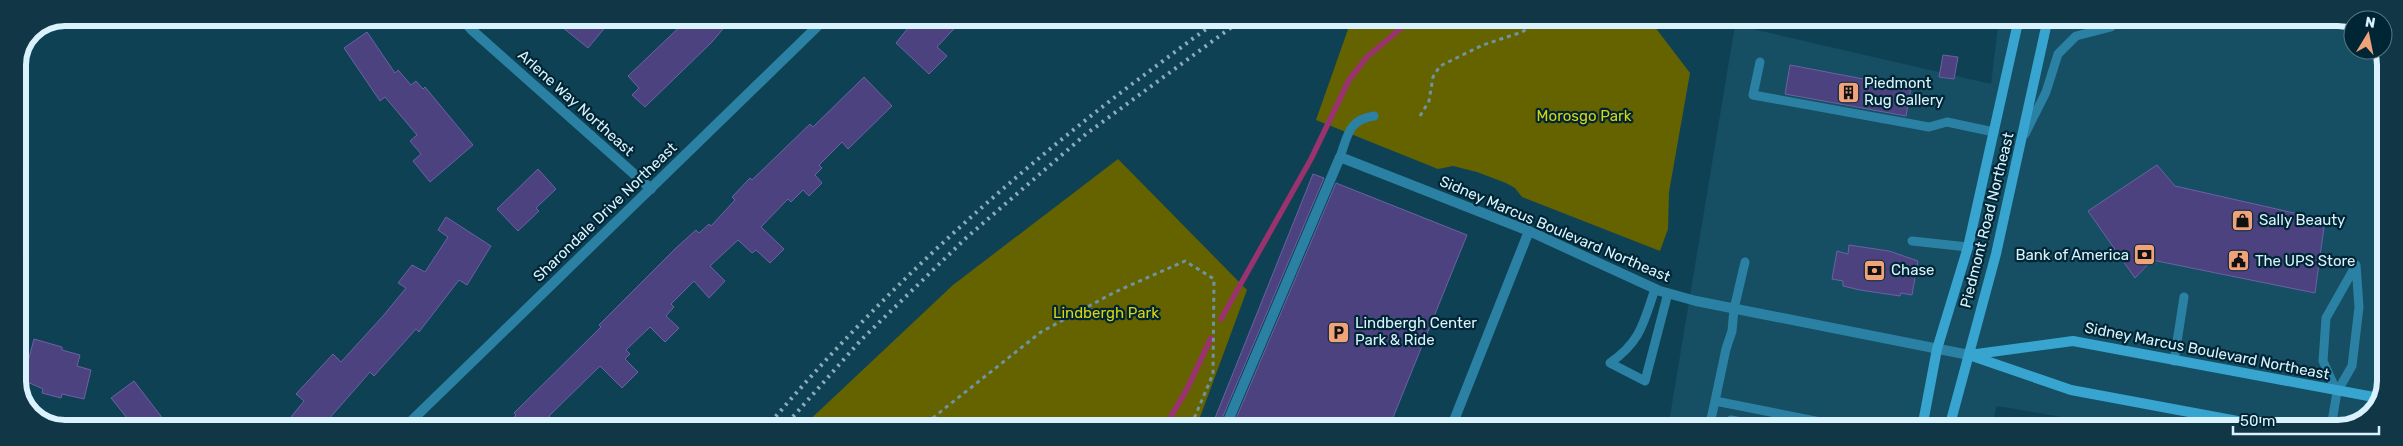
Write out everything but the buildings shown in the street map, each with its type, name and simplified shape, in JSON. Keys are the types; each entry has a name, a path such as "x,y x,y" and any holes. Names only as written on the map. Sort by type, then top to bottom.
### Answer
{"main road":[{"name":"Piedmont Road Northeast","path":"1924,420 1937,349 1968,247 2017,27"},
{"name":"Piedmont Road Northeast","path":"1951,420 1996,254 2046,27"},
{"name":"Sidney Marcus Boulevard Northeast","path":"1969,355 2073,341 2337,392 2373,397"},
{"name":"Sidney Marcus Boulevard Northeast","path":"1969,355 2071,390 2233,420"}],"street":[{"name":"Arlene Way Northeast","path":"469,26 650,189"},
{"name":"Sharondale Drive Northeast","path":"413,419 817,26"},
{"name":"Sidney Marcus Boulevard Northeast","path":"1340,157 1529,231 1654,289 1734,309 1969,355"},
{"path":"1230,420 1340,157"},
{"path":"1454,420 1529,231"}],"lane":[{"path":"2023,138 2046,92 2058,54 2076,36 2111,27"},
{"path":"1760,62 1754,95 1929,127 1947,122 1994,132"},
{"path":"1340,157 1348,130 1360,118 1374,116"},
{"path":"1912,241 1968,247"},
{"path":"1711,420 1726,349 1732,331 1734,309 1745,262"},
{"path":"2332,420 2337,392 2352,366 2359,307 2356,265 2326,318 2323,361 2337,392"},
{"path":"1654,289 1641,330 1628,350 1610,363 1645,381 1668,293"},
{"path":"2174,360 2184,297"},
{"path":"1715,401 1808,420"}],"path":[{"path":"1420,116 1429,101 1432,77 1440,66 1483,45 1531,27"},
{"path":"931,419 1041,332 1115,292 1185,261 1214,279 1213,374 1194,419"}],"shaded area":[{"path":"1735,27 1743,27 1991,84 1998,27 2343,27 2343,60 2376,60 2377,63 2376,386 2373,398 2357,414 2350,418 2337,420 2080,420 1997,406 1993,420 1669,420"}],"green space":[{"name":"Morosgo Park","path":"1349,27 1655,27 1690,73 1669,192 1668,229 1660,251 1522,197 1515,188 1506,183 1477,172 1453,166 1438,169 1316,120"},
{"name":"Lindbergh Park","path":"1118,159 1247,290 1199,420 810,419 953,285"}],"waterway":[{"path":"1221,319 1311,159 1349,80 1367,57 1403,27"},
{"path":"1169,419 1186,391 1211,338"}],"railway":[{"path":"774,419 849,335 984,206 1079,125 1210,27"},
{"path":"791,419 861,340 966,238 1086,134 1232,27"}],"place":[{"name":"Piedmont Rug Gallery","path":"1848,92"},
{"name":"Sally Beauty","path":"2243,220"},
{"name":"Bank of America","path":"2145,255"},
{"name":"The UPS Store","path":"2239,261"},
{"name":"Chase","path":"1875,270"},
{"name":"Lindbergh Center Park & Ride","path":"1339,332"}]}
